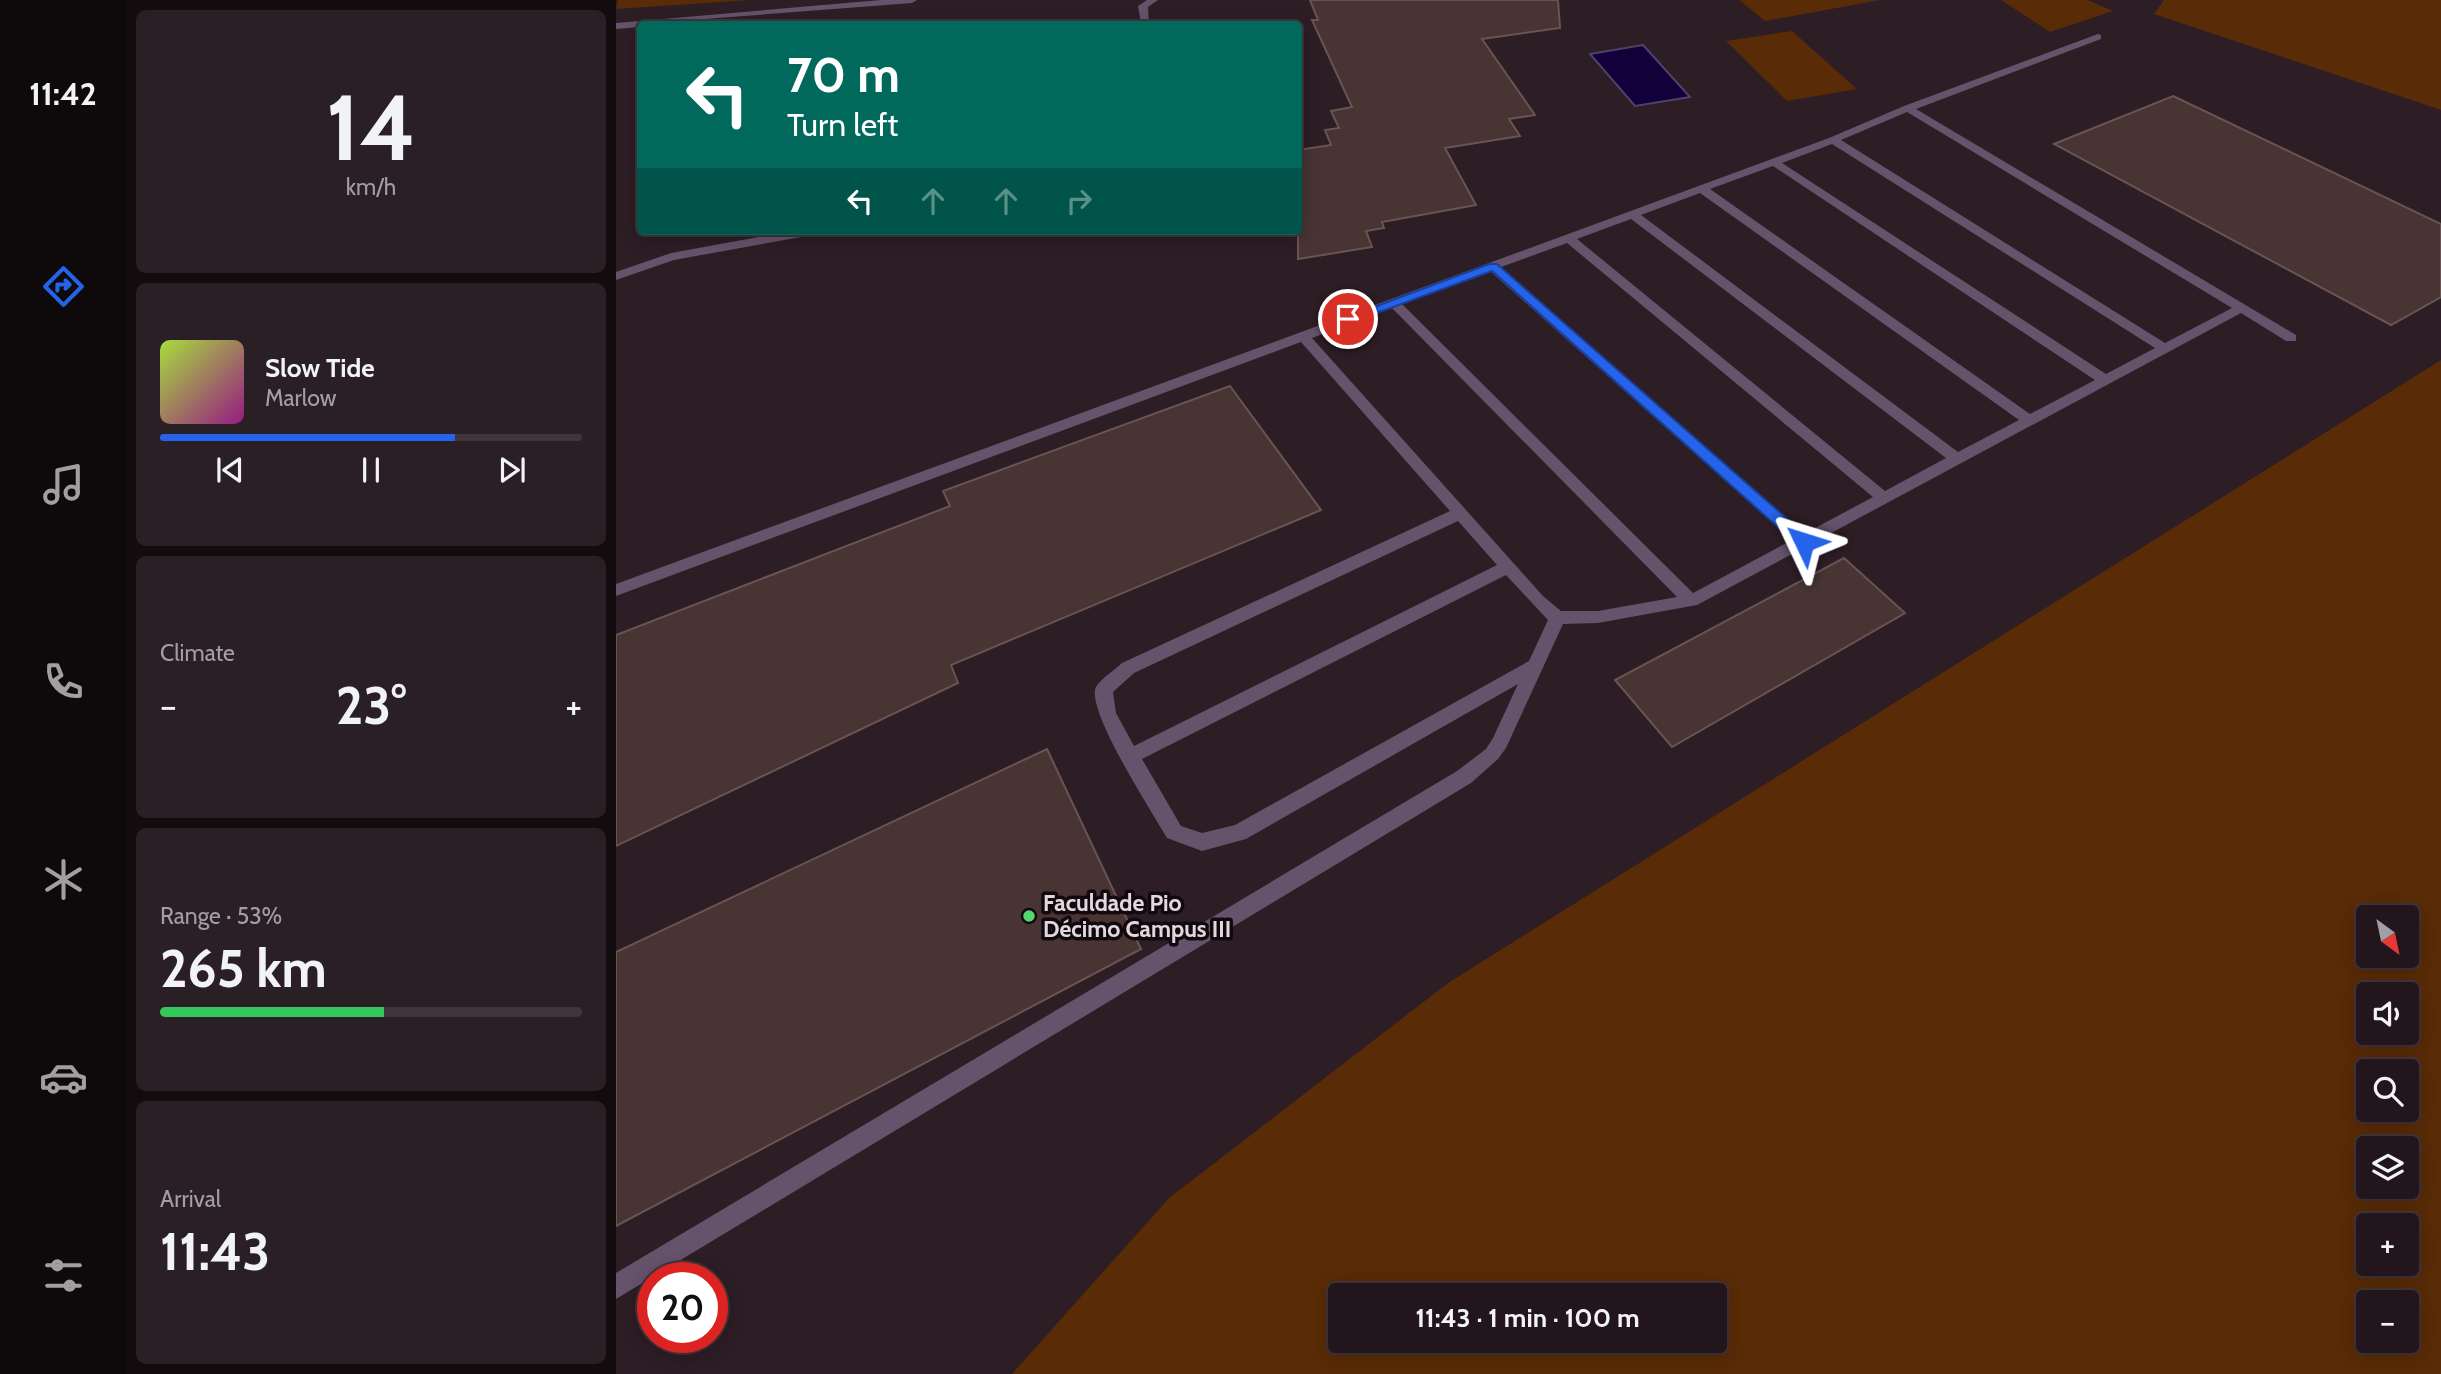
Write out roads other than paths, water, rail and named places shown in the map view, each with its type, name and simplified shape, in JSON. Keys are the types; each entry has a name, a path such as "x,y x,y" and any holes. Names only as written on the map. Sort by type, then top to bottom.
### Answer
{"street":[{"path":"673,21 912,0"},
{"path":"1145,21 1143,6 1153,0"},
{"path":"616,26 637,24"},
{"path":"616,590 1493,267 1833,140 1908,108 2098,37"},
{"path":"1908,108 2291,338"},
{"path":"1833,140 2164,348"},
{"path":"1774,162 2105,380"},
{"path":"1702,188 2030,421"},
{"path":"1632,214 1957,459"},
{"path":"616,276 671,257 790,235"},
{"path":"1569,238 1884,498"},
{"path":"1493,267 1804,542"},
{"path":"1393,302 1692,601"},
{"path":"1303,336 1508,567 1557,618 1598,617 1692,601 2239,309"},
{"path":"1460,513 1128,668 1104,690 1107,715 1174,832 1202,842 1239,833 1538,664"},
{"path":"1131,756 1508,567"},
{"path":"616,1287 1464,777 1492,754 1500,743 1557,618"}],"place":[{"name":"Faculdade Pio Décimo Campus III","path":"1029,916"}]}
